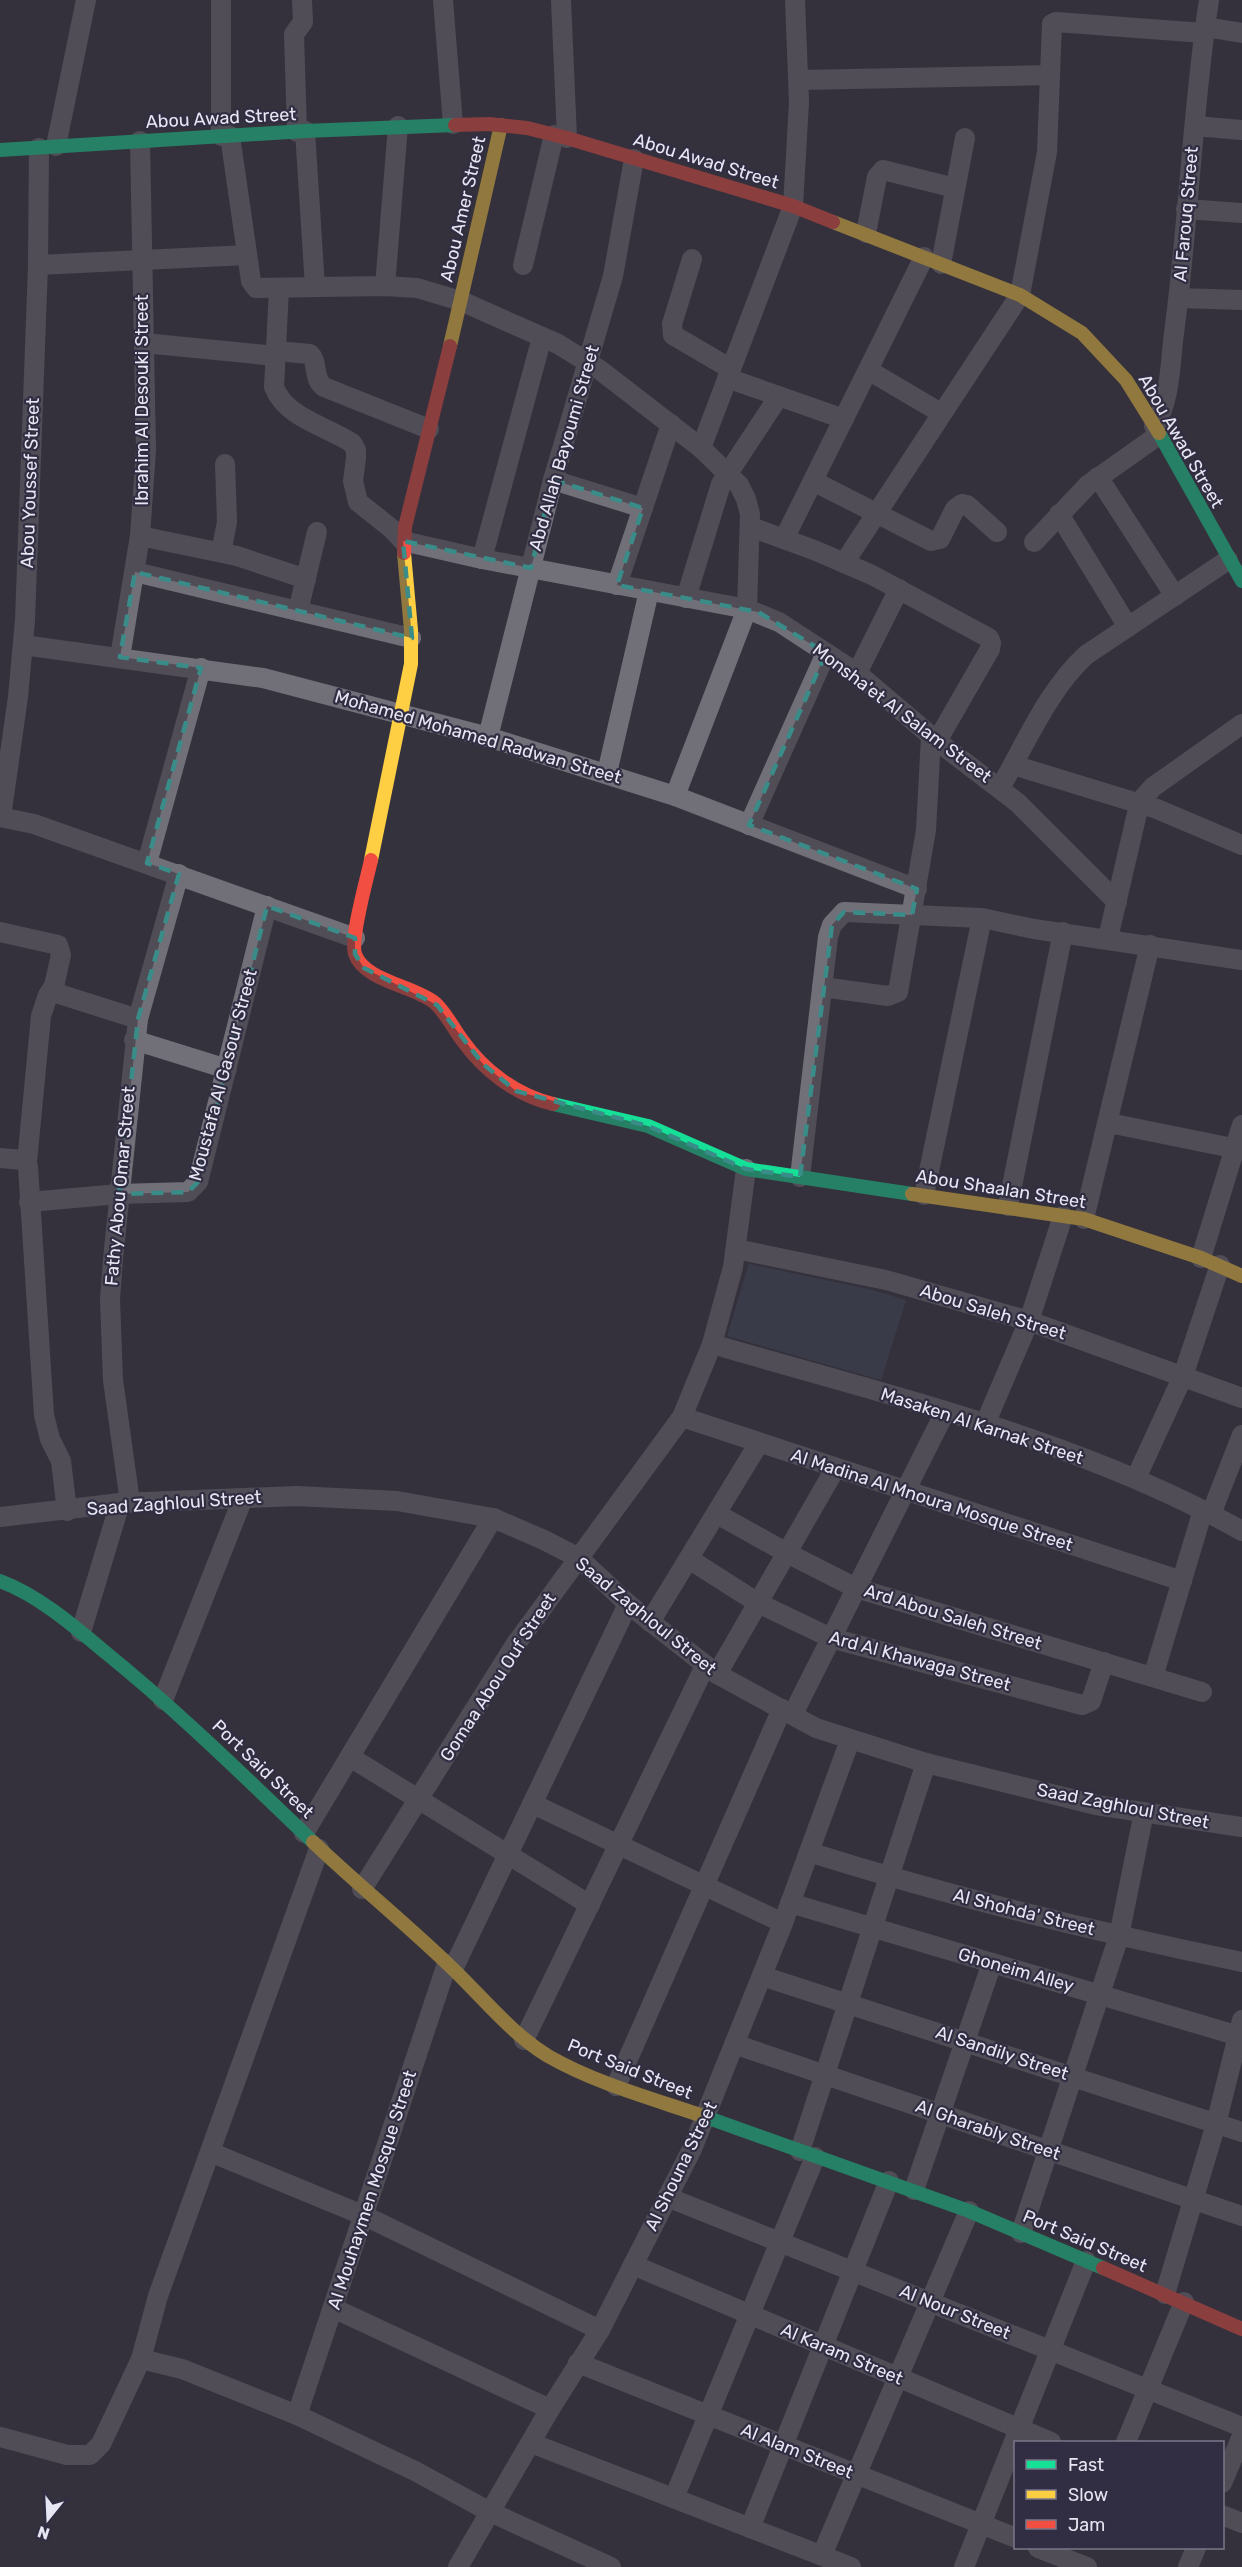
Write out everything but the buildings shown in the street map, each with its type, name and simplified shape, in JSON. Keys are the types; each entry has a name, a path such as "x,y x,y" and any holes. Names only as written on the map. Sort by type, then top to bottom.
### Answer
{"street":[{"name":"Abou Youssef Street","path":"0,817 23,645 38,266 47,147 86,0"},
{"path":"221,0 225,136 253,285 272,289 315,286 417,288 461,301 542,337 588,361 671,424 739,485 746,499 751,527 747,609 675,796"},
{"path":"302,0 303,22 294,34 315,286"},
{"path":"443,0 453,124"},
{"path":"523,265 561,137 561,0"},
{"path":"700,448 793,206 799,124 795,0"},
{"name":"Al Farouq Street","path":"1157,430 1165,399 1179,298 1186,209 1209,0"},
{"path":"844,563 1020,295 1047,152 1052,24 1056,22 1242,33"},
{"path":"799,80 1050,75"},
{"name":"Abou Awad Street","path":"0,150 398,126 501,125 561,137 793,206 1020,295 1082,333 1126,380 1157,430 1228,560 1242,580"},
{"name":"Abou Amer Street","path":"355,938 411,664 404,541 408,513 461,301 501,125"},
{"path":"385,286 398,126"},
{"path":"1195,126 1242,130"},
{"path":"784,539 868,370 932,260 955,188 965,138"},
{"name":"Ibrahim Al Desouki Street","path":"120,657 140,536 146,450 140,141"},
{"name":"Abd Allah Bayoumi Street","path":"488,737 553,480 620,249 634,159"},
{"path":"866,233 877,177 883,170 955,188"},
{"path":"1186,209 1242,213"},
{"path":"38,266 247,255"},
{"path":"692,259 672,331 675,338 729,373 779,396 844,419"},
{"path":"272,289 276,354 274,387 278,398 288,408 352,443 356,450 353,481 358,502 404,541"},
{"path":"1179,298 1242,300"},
{"path":"482,559 542,337"},
{"path":"144,343 276,354 310,354 314,359 317,380 324,387 429,429"},
{"path":"868,370 941,413"},
{"path":"686,598 712,506 727,474 779,396"},
{"path":"617,585 671,424"},
{"path":"1034,542 1059,513 1098,477 1157,430"},
{"path":"221,552 227,522 225,464"},
{"path":"1098,477 1175,596"},
{"path":"553,480 643,508"},
{"path":"813,481 927,540 936,541 943,535 955,509 962,504 997,532"},
{"path":"1059,513 1128,627"},
{"path":"751,527 844,563 899,589 984,634 991,643 987,654 934,739 926,830 898,988 895,994 888,996 822,987"},
{"path":"298,611 317,532"},
{"path":"140,536 221,552 306,579"},
{"name":"Monsha'et Al Salam Street","path":"404,541 482,559 747,609 779,622 857,674 934,739 1000,788 1117,902"},
{"path":"1000,788 1066,676 1086,655 1228,560"},
{"path":"135,572 411,638"},
{"path":"857,674 899,589"},
{"path":"607,773 650,591"},
{"name":"Mohamed Mohamed Radwan Street","path":"23,645 263,678 488,737 675,796 917,889"},
{"path":"749,825 826,653"},
{"path":"147,863 201,668"},
{"path":"1108,938 1140,803 1154,786 1242,724"},
{"path":"1013,765 1140,803 1242,845"},
{"path":"0,817 23,820 355,938"},
{"name":"Fathy Abou Omar Street","path":"125,1503 112,1380 110,1289 134,1040 179,874"},
{"name":"Moustafa Al Gasour Street","path":"29,1202 119,1194 181,1193 194,1188 198,1182 267,906"},
{"path":"800,1177 828,938 837,917 844,912 982,918 1242,960"},
{"path":"924,1195 982,918"},
{"path":"0,932 58,945 61,955 54,986 48,995 41,1016 27,1162 44,1416 50,1439 61,1461 68,1511"},
{"path":"1008,1206 1063,932"},
{"name":"Abou Shaalan Street","path":"355,938 355,954 364,968 425,996 437,1005 477,1057 516,1091 562,1107 648,1126 746,1169 1084,1219 1211,1262 1242,1276"},
{"path":"1084,1219 1109,1123 1150,945"},
{"path":"54,986 64,996 138,1019"},
{"path":"134,1040 227,1069"},
{"path":"1109,1123 1239,1150"},
{"path":"1136,1478 1183,1376 1239,1150 1242,1125"},
{"path":"0,1158 27,1162"},
{"name":"Gomaa Abou Ouf Street","path":"362,1889 420,1800 515,1645 682,1417 712,1344 736,1249 746,1169"},
{"path":"985,1424 1029,1321 1063,1216"},
{"name":"Abou Saleh Street","path":"736,1249 886,1280 1029,1321 1242,1398"},
{"name":"Masaken Al Karnak Street","path":"712,1344 985,1424 1136,1478 1242,1531"},
{"path":"616,2086 704,1886 787,1712 831,1638 945,1412"},
{"name":"Al Madina Al Mnoura Mosque Street","path":"682,1417 1182,1581"},
{"path":"1153,1677 1182,1581 1208,1512 1242,1435"},
{"path":"650,1622 759,1443"},
{"path":"524,2040 618,1845 711,1670 758,1603 835,1469"},
{"name":"Saad Zaghloul Street","path":"0,1516 68,1511 125,1503 297,1496 397,1501 493,1518 579,1558 628,1604 711,1670 816,1728 926,1763 1096,1805 1242,1827"},
{"path":"163,1700 243,1498"},
{"path":"81,1632 125,1503"},
{"name":"Ard Abou Saleh Street","path":"717,1514 856,1588 1202,1692"},
{"path":"304,1833 493,1518"},
{"name":"Ard Al Khawaga Street","path":"688,1559 758,1603 831,1638 1082,1705 1091,1701 1104,1662"},
{"name":"Port Said Street","path":"0,1581 16,1587 81,1632 163,1700 362,1889 450,1966 524,2040 570,2067 616,2086 969,2211 1242,2329"},
{"name":"Al Mouhaymen Mosque Street","path":"297,2415 450,1966 508,1854 628,1604"},
{"name":"Al Shouna Street","path":"458,2567 550,2409 600,2330 706,2118 783,1923 850,1740"},
{"path":"350,1757 590,1905"},
{"path":"674,2498 780,2242 808,2154 825,2075 926,1763"},
{"path":"532,1804 783,1923"},
{"path":"1021,2233 1119,1936 1144,1812"},
{"path":"0,2438 67,2456 90,2456 101,2444 141,2359 158,2296 319,1849"},
{"name":"Al Shohda' Street","path":"809,1852 889,1877 1119,1936 1242,1962"},
{"name":"Ghoneim Alley","path":"790,1903 1100,1995 1241,2031"},
{"path":"914,2190 992,1963"},
{"name":"Al Sandily Street","path":"762,1976 1242,2132"},
{"path":"1165,2294 1216,2124 1241,2031"},
{"name":"Al Gharably Street","path":"734,2044 1242,2216"},
{"path":"210,2152 365,2216 600,2330"},
{"path":"750,2528 888,2181"},
{"name":"Al Nour Street","path":"667,2197 1242,2427"},
{"path":"822,2556 969,2211"},
{"path":"1014,2441 1086,2261"},
{"name":"Al Karam Street","path":"633,2265 1049,2441"},
{"path":"1126,2441 1184,2302"},
{"path":"333,2308 550,2409"},
{"path":"141,2359 182,2369 297,2415 415,2471 490,2512 611,2567"},
{"name":"Al Alam Street","path":"578,2363 1014,2537"},
{"path":"1224,2478 1242,2436"},
{"path":"964,2567 1014,2442"},
{"path":"531,2443 851,2567"},
{"path":"1224,2516 1242,2523"},
{"path":"1044,2549 1081,2561"},
{"path":"1188,2567 1195,2549"}],"highlighted area":[{"path":"553,480 643,508 617,585 758,612 826,653 749,825 917,889 912,915 844,912 832,925 800,1177 746,1169 648,1126 516,1091 483,1064 437,1005 364,968 355,954 355,938 267,906 198,1182 188,1192 119,1194 138,1019 179,874 147,863 201,668 120,657 135,572 412,638 403,541 531,568"}],"traffic: fast":[{"path":"0,150 305,131 455,125"},
{"path":"1159,433 1242,581"},
{"path":"553,1104 648,1126 746,1169 912,1194"},
{"path":"0,1581 28,1594 81,1632 211,1745 313,1842"},
{"path":"700,2115 969,2211 1103,2268"}],"traffic: slow":[{"path":"450,346 501,125"},
{"path":"833,222 1020,295 1082,333 1126,380 1159,433"},
{"path":"371,860 411,664 411,630 404,553"},
{"path":"912,1194 1084,1219 1201,1258 1242,1276"},
{"path":"313,1842 437,1954 522,2038 566,2066 642,2096 700,2115"}],"traffic: jam":[{"path":"455,125 489,124 527,128 567,138 793,206 833,222"},
{"path":"404,553 405,527 450,346"},
{"path":"371,860 355,935 355,954 360,963 379,977 435,1003 471,1051 491,1072 526,1095 553,1104"},
{"path":"1103,2268 1242,2329"}]}
